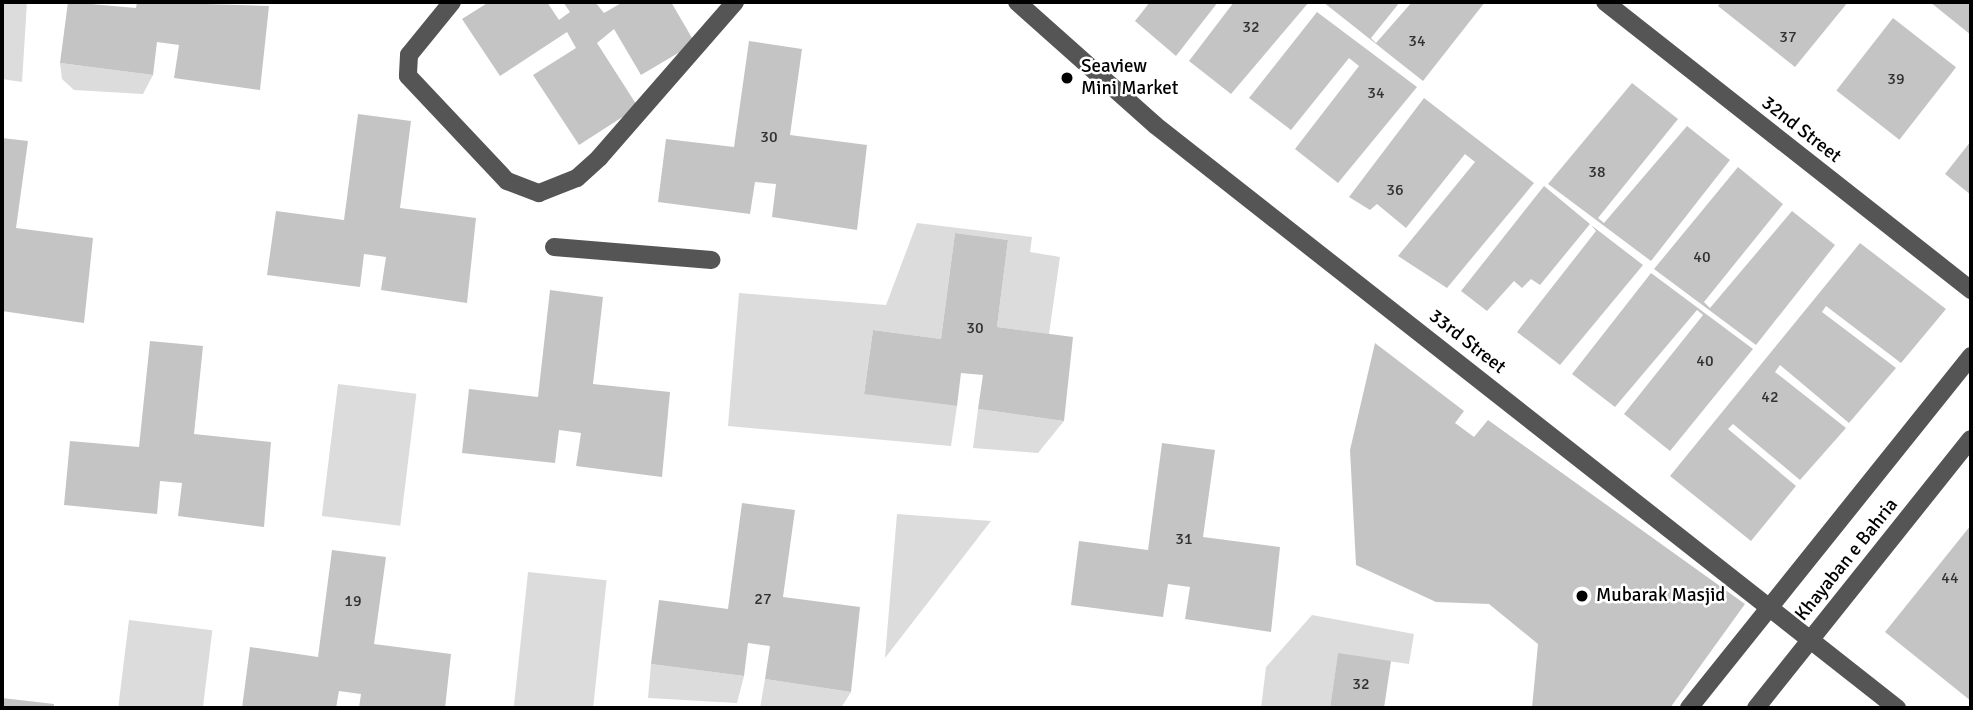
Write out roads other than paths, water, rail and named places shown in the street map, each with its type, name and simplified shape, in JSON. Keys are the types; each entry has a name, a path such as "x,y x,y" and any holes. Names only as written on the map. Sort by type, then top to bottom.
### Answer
{"street":[{"path":"452,2 409,55 408,76 507,181 539,193 577,178 599,158 734,2"},
{"name":"33rd Street","path":"1017,2 1156,125 1897,708"},
{"name":"32nd Street","path":"1605,2 1971,290"},
{"path":"554,247 711,260"},
{"path":"1689,708 1971,356"},
{"name":"Khayaban e Bahria","path":"1756,708 1971,439"}],"place":[{"name":"Seaview Mini Market","path":"1067,78"},
{"name":"Mubarak Masjid","path":"1582,596"}]}
